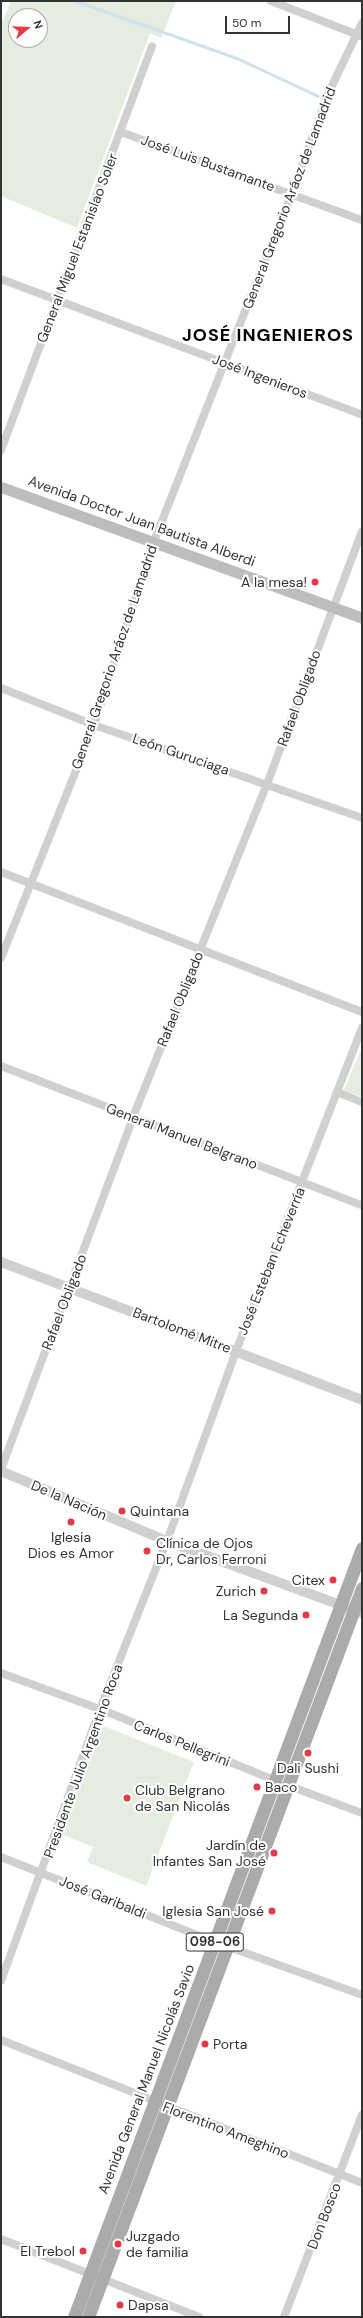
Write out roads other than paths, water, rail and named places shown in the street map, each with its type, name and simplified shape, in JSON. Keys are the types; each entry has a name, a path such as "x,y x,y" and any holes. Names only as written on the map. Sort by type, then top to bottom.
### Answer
{"main road":[{"name":"Avenida Doctor Juan Bautista Alberdi","path":"1,487 154,541 362,618"},
{"name":"098-06","path":"340,1605 362,1548"},
{"name":"098-06","path":"358,1612 362,1588"},
{"name":"Avenida General Manuel Nicolás Savio","path":"161,2105 215,1942 340,1605"},
{"name":"Avenida General Manuel Nicolás Savio","path":"74,2317 96,2277 161,2105 228,1946 287,1785 358,1612"},
{"name":"Avenida General Manuel Nicolás Savio","path":"88,2317 96,2277"}],"street":[{"path":"272,1 360,35"},
{"name":"General Gregorio Aráoz de Lamadrid","path":"1,958 94,725 154,541 292,193 328,94 360,35 362,23"},
{"name":"General Miguel Estanislao Soler","path":"1,450 152,46"},
{"name":"José Luis Bustamante","path":"121,132 292,193 362,220"},
{"name":"José Ingenieros","path":"1,279 226,362 362,415"},
{"name":"Rafael Obligado","path":"1,1470 133,1117 267,784 362,531"},
{"name":"León Guruciaga","path":"1,688 94,725 362,818"},
{"path":"1,872 362,1012"},
{"name":"José Esteban Echeverría","path":"167,1541 236,1351 362,1028"},
{"name":"General Manuel Belgrano","path":"1,1066 362,1205"},
{"path":"337,1092 362,1102"},
{"name":"Bartolomé Mitre","path":"1,1262 362,1400"},
{"name":"De la Nación","path":"1,1470 167,1541 358,1612"},
{"name":"Presidente Julio Argentino Roca","path":"1,1981 43,1872 100,1710 167,1541"},
{"name":"Carlos Pellegrini","path":"1,1673 100,1710 274,1780 362,1813"},
{"name":"José Garibaldi","path":"1,1857 43,1872 215,1942 362,1995"},
{"name":"Florentino Ameghino","path":"1,2040 161,2105 362,2183"},
{"name":"Don Bosco","path":"284,2317 362,2115"},
{"path":"1,2239 200,2317"}],"waterway":[{"path":"76,1 237,58 318,96"}],"place":[{"name":"A la mesa!","path":"315,582"},
{"name":"Quintana","path":"122,1511"},
{"name":"Iglesia Dios es Amor","path":"71,1522"},
{"name":"Clínica de Ojos Dr, Carlos Ferroni","path":"147,1551"},
{"name":"Citex","path":"333,1580"},
{"name":"Zurich","path":"264,1591"},
{"name":"La Segunda","path":"306,1615"},
{"name":"Dali Sushi","path":"308,1753"},
{"name":"Baco","path":"257,1787"},
{"name":"Club Belgrano de San Nicolás","path":"127,1798"},
{"name":"Jardín de Infantes San José","path":"274,1853"},
{"name":"Iglesia San José","path":"272,1911"},
{"name":"Porta","path":"205,2044"},
{"name":"Juzgado de familia","path":"118,2244"},
{"name":"El Trebol","path":"83,2251"},
{"name":"Dapsa","path":"120,2305"}],"district":[{"name":"JOSÉ INGENIEROS","path":"268,335"}]}
